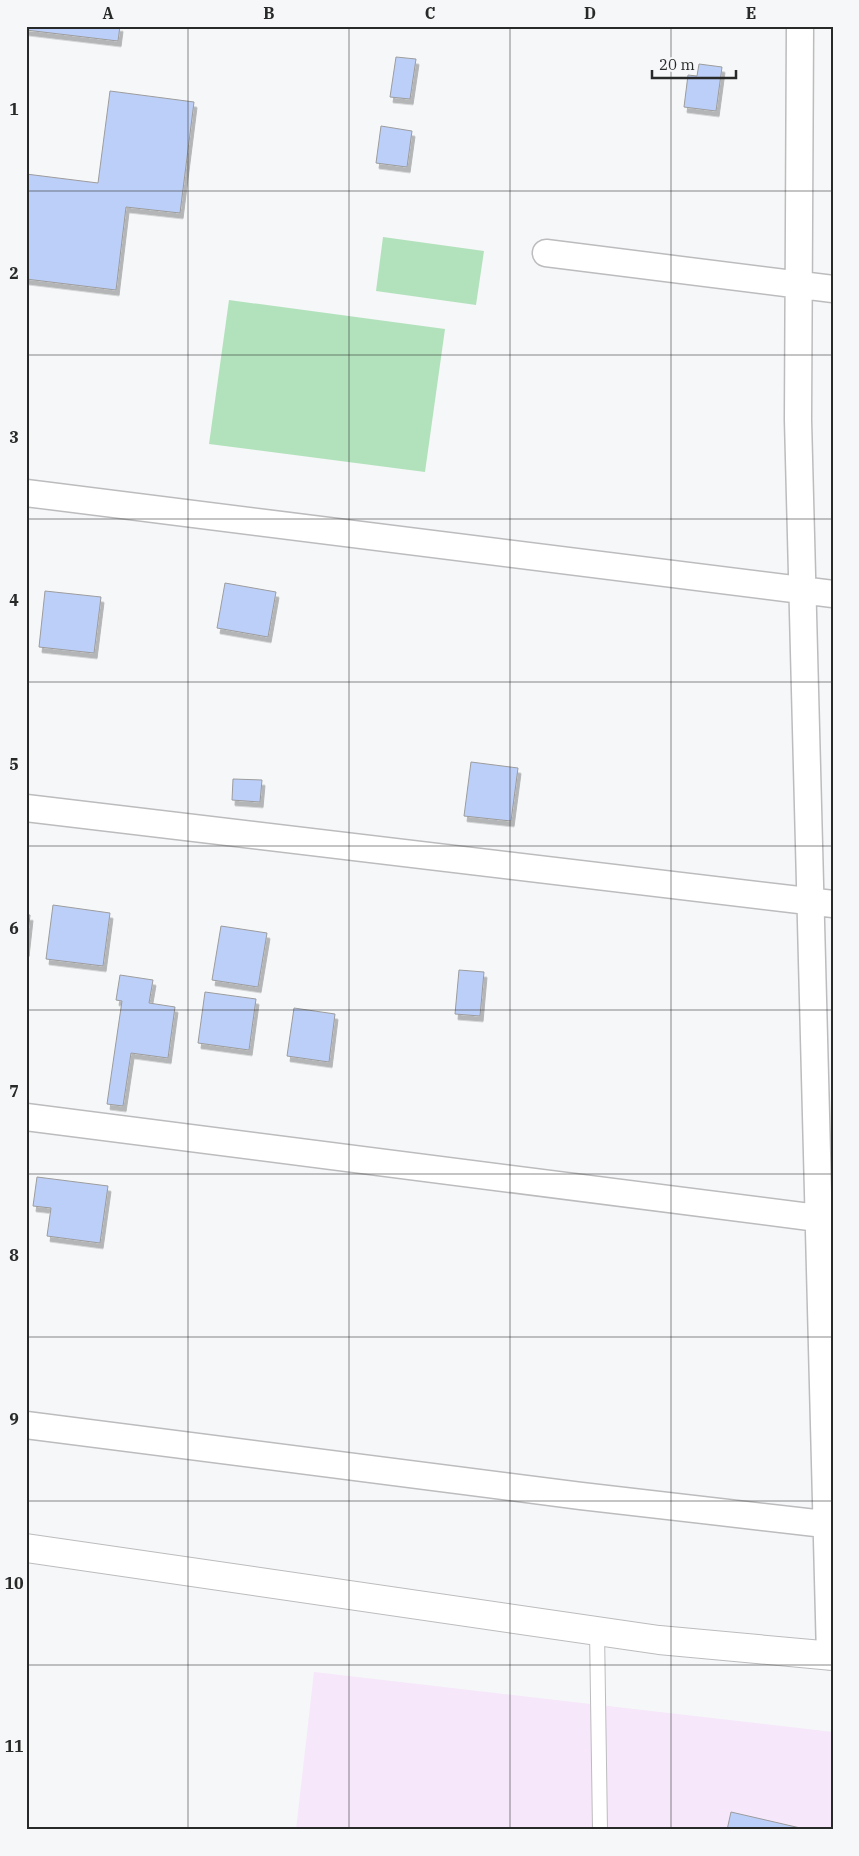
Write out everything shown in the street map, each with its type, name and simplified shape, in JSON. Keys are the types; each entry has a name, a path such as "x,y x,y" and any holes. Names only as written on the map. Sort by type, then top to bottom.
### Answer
{"street":[{"path":"26,1548 659,1640 831,1656 821,903 802,590 798,420 800,26"},
{"path":"546,254 833,289"},
{"path":"26,492 833,594"},
{"path":"26,808 821,903"},
{"path":"26,1118 826,1219"},
{"path":"26,1425 581,1496 830,1525"}],"lane":[{"path":"598,1631 600,1830"}],"shaded area":[{"path":"314,1672 833,1732 833,1830 296,1830"}],"green space":[{"path":"383,237 484,251 476,305 376,291"},
{"path":"229,300 445,329 425,472 209,444"}],"building":[{"path":"26,26 120,26 118,41 26,30"},
{"path":"396,57 416,59 410,99 390,97"},
{"path":"699,64 722,67 716,111 684,107 688,75 697,76"},
{"path":"110,91 194,102 180,213 126,207 116,290 26,279 26,174 98,183"},
{"path":"381,126 412,131 407,167 376,163"},
{"path":"225,583 276,592 268,637 217,628"},
{"path":"45,591 101,597 94,653 39,647"},
{"path":"471,762 518,768 511,821 464,816"},
{"path":"233,779 262,780 260,802 232,800"},
{"path":"53,905 110,913 103,966 46,959"},
{"path":"26,915 30,915 26,951"},
{"path":"221,926 267,933 258,987 212,980"},
{"path":"459,970 484,972 480,1016 455,1014"},
{"path":"120,975 153,980 149,1003 175,1007 168,1058 131,1053 123,1106 107,1104 122,1001 116,1000"},
{"path":"205,992 256,999 249,1050 198,1043"},
{"path":"294,1008 335,1014 329,1062 287,1056"},
{"path":"37,1177 108,1186 100,1243 47,1236 51,1208 33,1206"},
{"path":"731,1812 809,1830 727,1830"}]}
